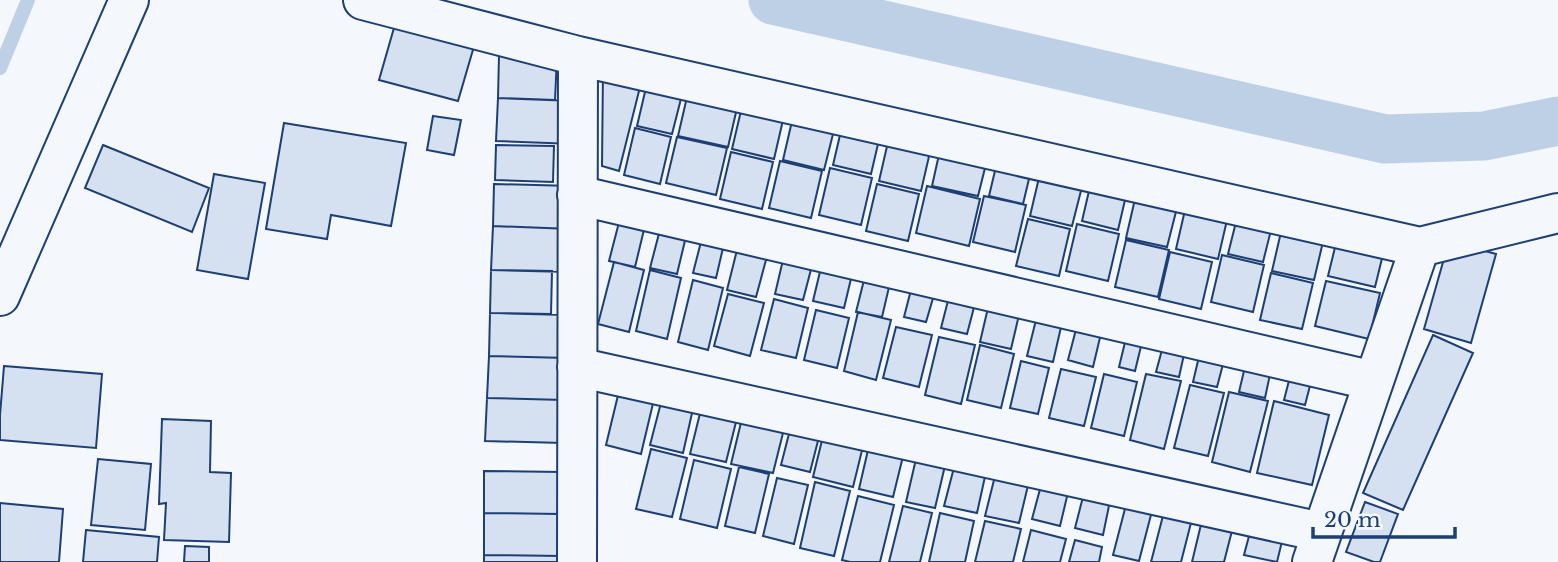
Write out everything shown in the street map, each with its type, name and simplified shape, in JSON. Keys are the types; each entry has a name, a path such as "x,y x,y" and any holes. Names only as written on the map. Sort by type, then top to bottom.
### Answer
{"street":[{"path":"0,296 129,0"},
{"path":"363,0 578,56 1420,247 1558,213"},
{"path":"578,56 578,562"},
{"path":"577,195 1374,381"},
{"path":"577,367 1317,547 1420,247"}],"building":[{"path":"398,14 477,36 458,101 379,80"},
{"path":"499,55 557,57 555,100 498,98"},
{"path":"603,69 642,79 619,171 602,166"},
{"path":"649,75 685,83 672,134 637,126"},
{"path":"690,84 740,95 728,147 678,136"},
{"path":"498,98 575,101 574,144 496,141"},
{"path":"744,98 786,107 774,159 732,149"},
{"path":"795,108 837,118 824,170 783,160"},
{"path":"433,116 461,120 454,155 427,150"},
{"path":"844,118 882,127 871,174 833,165"},
{"path":"284,123 406,143 391,226 331,215 327,239 266,229"},
{"path":"635,128 671,137 660,184 624,175"},
{"path":"891,129 933,139 921,191 879,181"},
{"path":"677,137 727,148 716,195 666,183"},
{"path":"942,141 989,152 978,196 932,186"},
{"path":"103,145 209,188 192,232 85,188"},
{"path":"496,145 554,146 553,182 495,180"},
{"path":"731,152 773,162 762,209 720,199"},
{"path":"999,154 1033,162 1023,204 989,196"},
{"path":"780,161 822,171 811,218 769,208"},
{"path":"1042,165 1085,175 1072,226 1030,216"},
{"path":"830,168 872,178 861,225 819,215"},
{"path":"214,174 265,183 248,279 197,270"},
{"path":"1092,178 1128,187 1118,230 1082,221"},
{"path":"494,184 572,186 571,229 493,226"},
{"path":"877,184 919,194 908,241 866,231"},
{"path":"927,186 980,199 969,246 916,233"},
{"path":"1138,186 1180,196 1167,247 1126,238"},
{"path":"984,196 1026,205 1015,252 973,242"},
{"path":"1188,197 1230,207 1218,259 1176,249"},
{"path":"623,207 648,213 635,267 609,261"},
{"path":"1239,210 1274,218 1263,262 1228,254"},
{"path":"1028,219 1070,229 1059,276 1016,266"},
{"path":"1284,219 1326,229 1314,280 1272,271"},
{"path":"662,222 688,228 677,274 650,268"},
{"path":"1077,224 1119,234 1108,281 1066,271"},
{"path":"493,226 571,229 569,272 491,270"},
{"path":"704,230 726,235 716,278 693,273"},
{"path":"1339,231 1386,242 1375,287 1328,276"},
{"path":"740,238 770,245 756,297 727,290"},
{"path":"1126,240 1169,250 1158,297 1115,287"},
{"path":"1449,241 1496,254 1471,343 1424,329"},
{"path":"786,247 815,254 803,300 775,294"},
{"path":"1170,252 1212,262 1201,309 1159,299"},
{"path":"1222,255 1264,265 1253,312 1211,302"},
{"path":"823,259 854,266 844,308 813,301"},
{"path":"614,262 644,270 629,332 598,324"},
{"path":"868,264 893,270 882,317 856,312"},
{"path":"491,270 552,271 551,314 490,313"},
{"path":"650,270 681,278 667,339 636,331"},
{"path":"1271,273 1313,283 1302,329 1260,320"},
{"path":"693,280 723,288 708,350 678,342"},
{"path":"1326,281 1380,293 1369,339 1315,326"},
{"path":"913,282 936,288 926,322 904,317"},
{"path":"952,285 978,292 967,334 941,328"},
{"path":"728,294 764,303 750,356 714,346"},
{"path":"991,295 1022,302 1011,349 980,342"},
{"path":"774,299 808,308 796,358 761,350"},
{"path":"1039,308 1064,314 1053,362 1027,356"},
{"path":"816,310 849,318 837,368 804,360"},
{"path":"858,312 891,320 876,380 844,371"},
{"path":"490,313 568,315 567,358 489,356"},
{"path":"1079,318 1103,325 1093,367 1068,360"},
{"path":"896,327 932,335 919,387 883,378"},
{"path":"1127,334 1143,338 1135,371 1119,367"},
{"path":"1166,335 1187,341 1179,377 1156,372"},
{"path":"1433,335 1473,353 1403,510 1363,493"},
{"path":"939,337 975,345 961,404 925,395"},
{"path":"1202,344 1227,349 1217,387 1193,382"},
{"path":"980,345 1014,354 1001,408 967,400"},
{"path":"1248,354 1273,360 1265,398 1239,392"},
{"path":"489,356 567,358 564,400 487,398"},
{"path":"1021,361 1049,368 1038,414 1010,408"},
{"path":"4,366 102,374 96,448 0,440"},
{"path":"1061,369 1096,377 1084,426 1049,418"},
{"path":"1292,369 1313,374 1305,405 1284,400"},
{"path":"1104,374 1137,382 1124,436 1091,428"},
{"path":"1146,374 1181,381 1164,449 1130,440"},
{"path":"1190,385 1224,393 1208,456 1174,448"},
{"path":"620,387 655,395 641,454 606,445"},
{"path":"664,391 695,400 683,453 650,445"},
{"path":"1229,392 1268,401 1250,472 1212,462"},
{"path":"704,397 740,406 726,462 690,454"},
{"path":"487,398 564,400 563,443 485,441"},
{"path":"1274,401 1329,415 1312,485 1257,473"},
{"path":"745,406 787,417 773,473 731,464"},
{"path":"162,419 211,421 210,472 231,473 229,542 164,540 166,503 159,504"},
{"path":"792,422 821,429 810,472 781,465"},
{"path":"826,424 866,434 853,487 813,477"},
{"path":"871,437 906,444 893,497 859,489"},
{"path":"919,446 948,453 935,508 906,502"},
{"path":"651,449 687,458 672,517 636,509"},
{"path":"957,456 988,463 977,513 944,506"},
{"path":"98,459 151,464 145,530 91,525"},
{"path":"694,460 731,469 717,528 680,519"},
{"path":"998,464 1031,473 1019,523 985,516"},
{"path":"739,467 769,474 755,533 725,526"},
{"path":"484,471 562,472 561,514 484,513"},
{"path":"777,478 808,485 794,544 763,536"},
{"path":"1043,478 1070,484 1060,526 1032,519"},
{"path":"815,482 850,491 834,556 800,548"},
{"path":"1085,489 1111,496 1103,535 1075,528"},
{"path":"858,496 894,505 880,562 842,560"},
{"path":"1127,501 1153,507 1139,561 1113,555"},
{"path":"1365,502 1398,514 1380,562 1346,552"},
{"path":"0,503 63,509 59,562 0,562"},
{"path":"903,506 932,513 920,562 889,562"},
{"path":"1165,508 1193,515 1181,562 1151,562"},
{"path":"1204,512 1235,519 1224,562 1192,562"},
{"path":"484,513 561,514 561,556 484,555"},
{"path":"940,513 974,521 965,562 929,562"},
{"path":"985,521 1021,529 1013,562 975,562"},
{"path":"1253,521 1285,529 1277,562 1244,555"},
{"path":"86,530 159,537 157,562 83,562"},
{"path":"1031,530 1066,539 1060,562 1023,562"},
{"path":"1075,540 1102,547 1099,562 1069,562"},
{"path":"185,546 209,547 209,562 184,562"},
{"path":"484,555 561,556 561,562 484,562"}],"waterway":[{"path":"0,68 28,0"},
{"path":"773,0 1385,139 1484,136 1558,121"}]}
